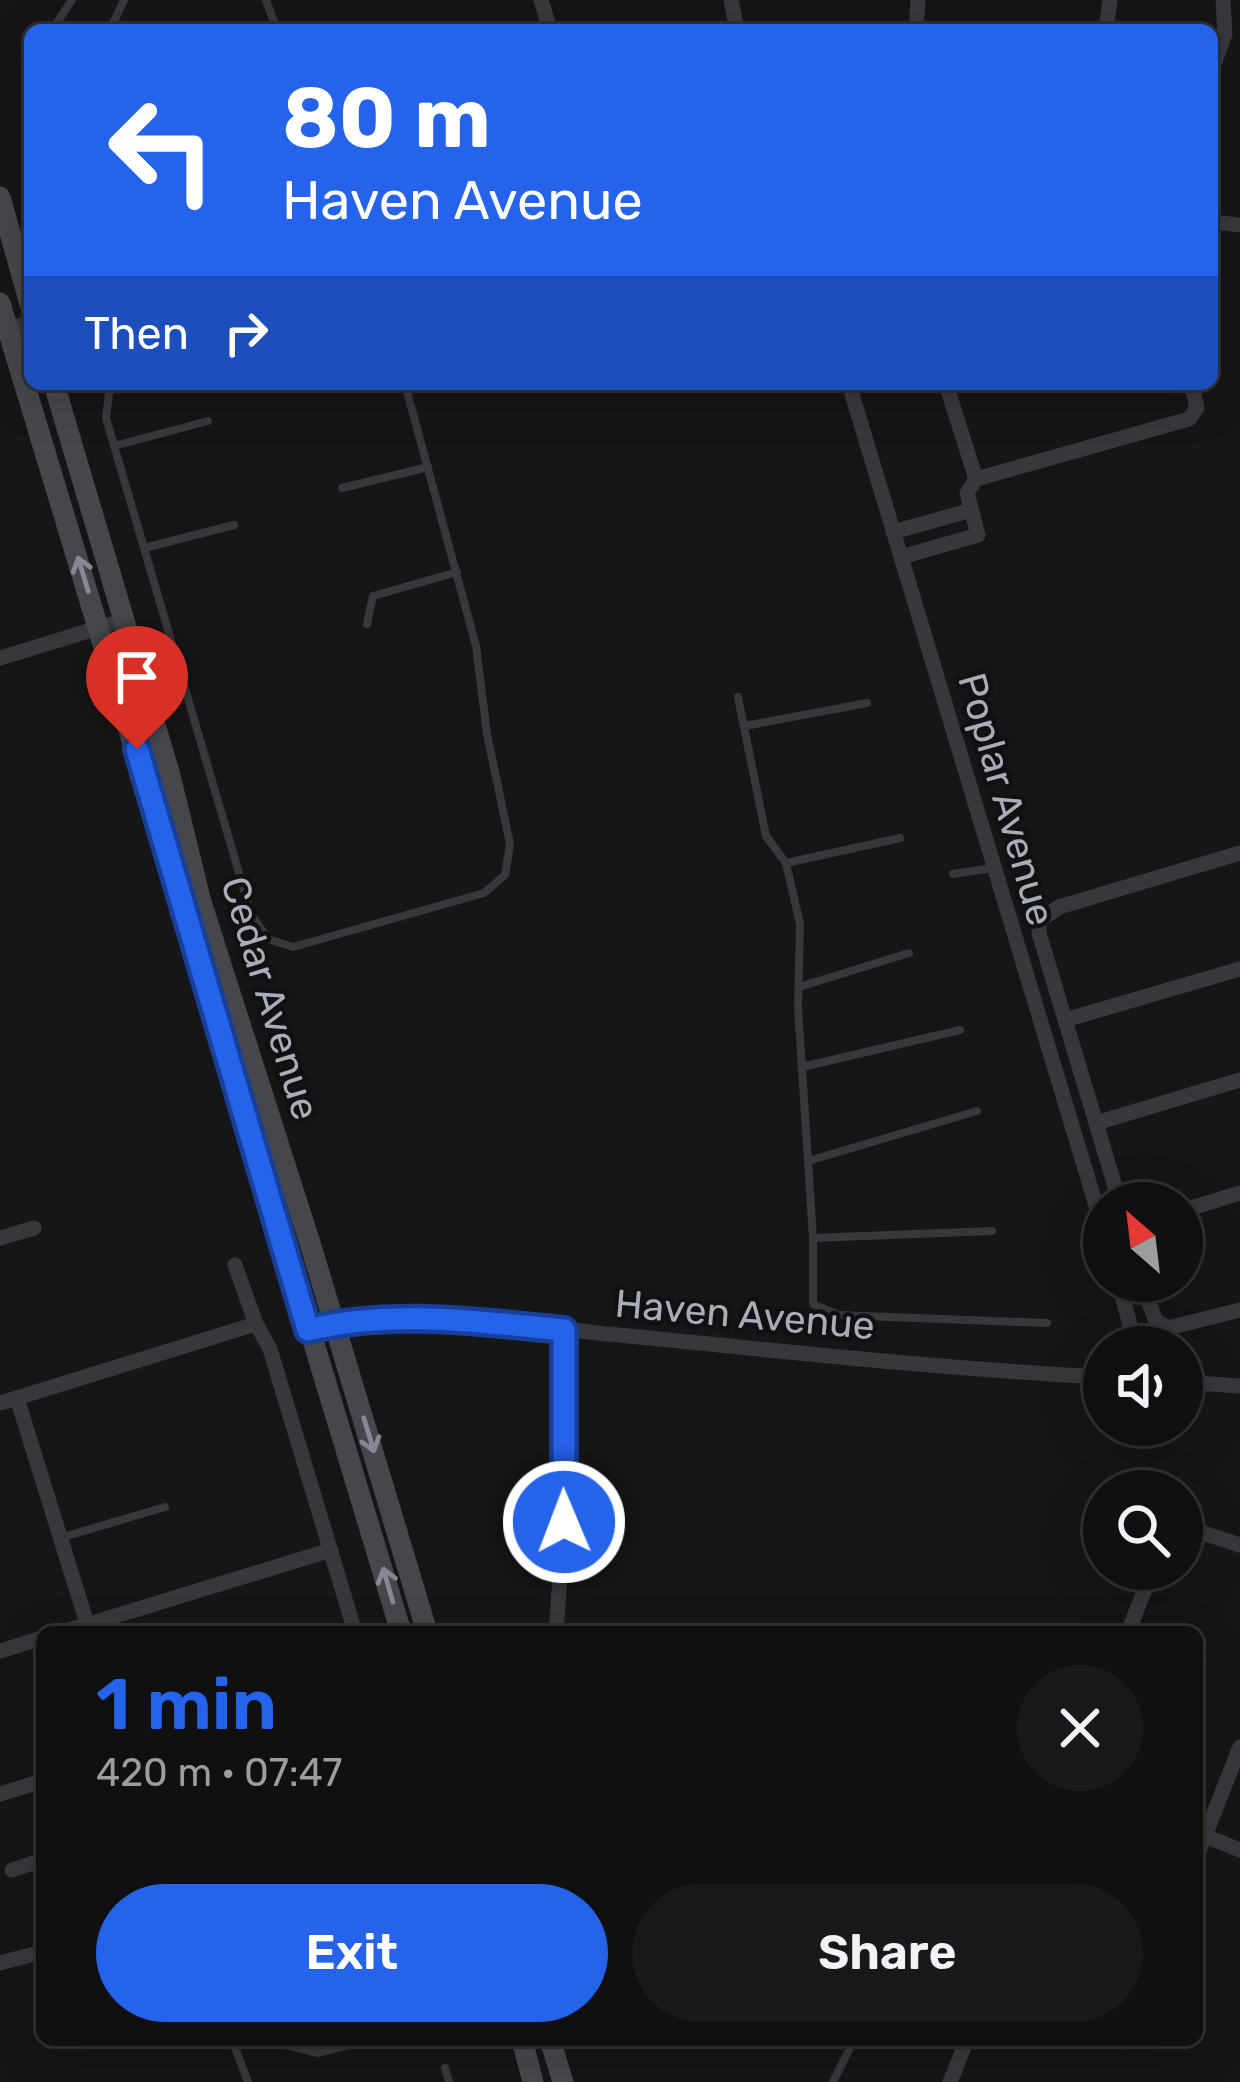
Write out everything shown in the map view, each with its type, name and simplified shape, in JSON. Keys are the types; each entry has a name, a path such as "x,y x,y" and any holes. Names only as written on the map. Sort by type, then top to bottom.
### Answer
{"main road":[{"path":"0,197 24,283"},
{"name":"Cedar Avenue","path":"0,303 24,365"},
{"name":"Cedar Avenue","path":"31,390 100,627 227,1016 335,1323 426,1626"},
{"name":"Cedar Avenue","path":"56,390 201,902 308,1330 399,1626"},
{"path":"524,2046 533,2082"},
{"path":"552,2046 562,2082"}],"street":[{"path":"1218,55 1226,34 1223,0"},
{"name":"Poplar Avenue","path":"851,390 1089,1182"},
{"path":"948,390 976,479"},
{"path":"901,557 979,535 967,493 976,479 1189,419 1197,408 1193,390"},
{"path":"893,532 972,510"},
{"path":"0,658 124,620"},
{"path":"1114,1182 1039,920 1046,913 1240,853"},
{"path":"1065,1020 1240,969"},
{"path":"1096,1123 1240,1080"},
{"path":"1203,1204 1240,1193"},
{"path":"0,1238 34,1228"},
{"path":"236,1265 270,1349 353,1626"},
{"path":"1147,1302 1156,1321 1168,1328 1240,1310"},
{"name":"Haven Avenue","path":"308,1330 335,1323 434,1320 1083,1376"},
{"path":"87,1626 8,1400 256,1324"},
{"path":"556,1626 564,1522 564,1330"},
{"path":"1203,1383 1240,1386"},
{"path":"1203,1533 1240,1545"},
{"path":"97,1626 331,1550"},
{"path":"1130,1626 1145,1590"},
{"path":"0,1651 36,1640"},
{"path":"1203,1841 1240,1747"},
{"path":"0,1794 36,1783"},
{"path":"1205,1836 1240,1850"},
{"path":"12,1870 36,1863"},
{"path":"0,1963 36,1954"},
{"path":"950,2082 965,2046"}],"lane":[{"path":"108,390 104,407 114,446 251,914 268,939 286,947 316,943 484,893 505,875 511,855 487,734 476,646 407,390"},
{"path":"114,446 208,421"},
{"path":"342,488 428,467"},
{"path":"144,548 233,525"},
{"path":"367,624 374,596 458,572"},
{"path":"738,697 766,836 786,863 800,924 813,1304 827,1313 1047,1323"},
{"path":"745,726 867,704"},
{"path":"786,863 900,838"},
{"path":"953,874 993,868"},
{"path":"799,987 909,952"},
{"path":"802,1067 960,1030"},
{"path":"808,1161 977,1111"},
{"path":"813,1238 992,1231"},
{"path":"59,1538 165,1507"},
{"path":"234,2046 248,2082"},
{"path":"291,2046 318,2053 345,2046"},
{"path":"833,2082 851,2046"},
{"path":"445,2068 449,2082"}],"route":[{"path":"137,749 308,1330 335,1323 412,1319 564,1330 564,1522"}]}
